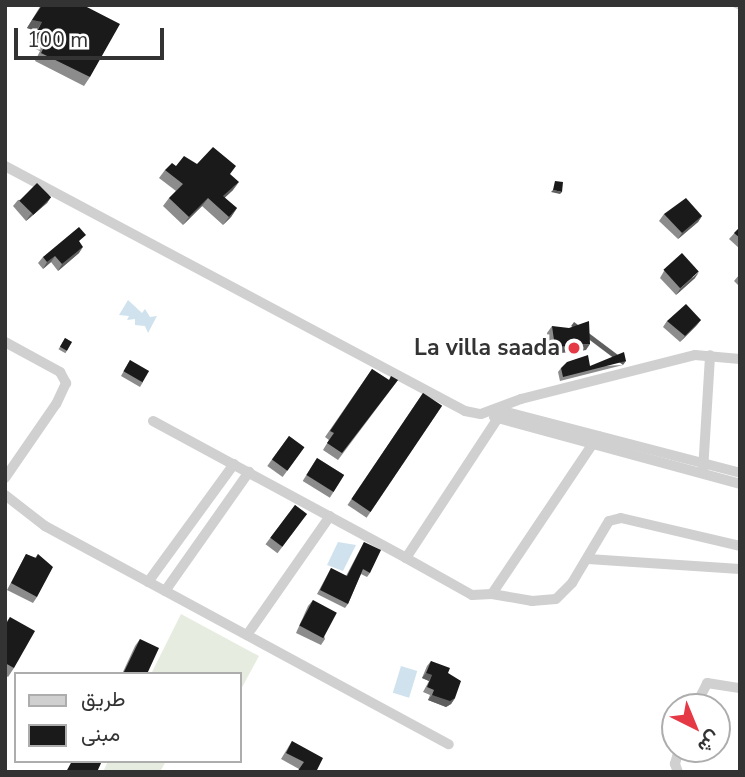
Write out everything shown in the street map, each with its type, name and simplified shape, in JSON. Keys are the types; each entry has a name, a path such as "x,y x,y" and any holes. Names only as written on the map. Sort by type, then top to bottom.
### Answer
{"street":[{"path":"5,166 447,404 481,414 499,413 710,355 740,359"},
{"path":"5,342 60,372 66,383 56,404 5,478"},
{"path":"702,477 710,355"},
{"path":"499,413 740,473"},
{"path":"499,413 591,447 702,477 740,484"},
{"path":"406,558 499,413"},
{"path":"153,421 472,595 492,594 532,601 556,599 587,559 609,522 621,519 740,546"},
{"path":"492,594 598,436"},
{"path":"148,582 234,464"},
{"path":"165,592 249,472"},
{"path":"5,495 45,526 449,744"},
{"path":"200,509 216,516"},
{"path":"247,635 330,516"},
{"path":"587,559 740,569"},
{"path":"702,693 707,683 740,688"}],"shaded area":[{"path":"181,614 259,656 242,687 242,672 152,672"},
{"path":"107,763 165,763 160,772 103,772"}],"water":[{"path":"128,300 142,313 145,309 150,317 157,316 148,333 145,326 135,325 135,319 127,320 129,316 119,315"},
{"path":"338,542 356,545 343,571 327,565"},
{"path":"401,666 417,671 409,698 393,693"}],"building":[{"path":"42,5 83,5 120,24 90,77 41,53 46,43 34,37 42,22 32,20"},
{"path":"213,147 236,166 230,174 239,182 223,196 237,208 229,217 208,198 189,217 169,198 183,184 165,170 172,163 176,166 184,156 197,164"},
{"path":"555,181 563,182 562,192 553,190"},
{"path":"37,183 51,197 33,215 19,201"},
{"path":"686,198 702,216 682,233 664,214"},
{"path":"79,227 86,235 79,241 83,247 62,264 55,256 47,262 43,257"},
{"path":"740,227 740,238 734,233"},
{"path":"682,253 699,272 680,288 663,270"},
{"path":"686,304 701,320 685,336 667,321"},
{"path":"589,321 590,344 555,347 552,326 569,328"},
{"path":"65,338 72,342 67,351 60,347"},
{"path":"624,352 626,361 563,377 561,368 567,362 588,355 590,366"},
{"path":"130,360 149,371 143,382 124,371"},
{"path":"372,369 389,380 391,376 398,380 342,453 327,443 334,433 330,431"},
{"path":"423,393 442,406 370,512 351,499"},
{"path":"289,436 304,447 287,471 272,459"},
{"path":"317,458 344,475 334,492 306,475"},
{"path":"295,505 307,514 282,547 270,538"},
{"path":"364,542 381,550 370,573 363,569 348,604 320,590 331,568 347,576"},
{"path":"26,554 36,558 38,554 53,567 37,597 11,583"},
{"path":"313,600 337,613 323,638 299,626"},
{"path":"10,617 35,631 14,668 5,663 5,626"},
{"path":"140,639 159,648 148,672 124,672"},
{"path":"431,661 450,668 448,673 461,681 455,698 450,701 432,695 434,690 427,687 432,675 426,673"},
{"path":"292,741 323,758 316,772 297,772 304,762 286,753"},
{"path":"71,763 101,763 97,772 66,772"}],"place":[{"name":"La villa saada","path":"574,348"}]}
